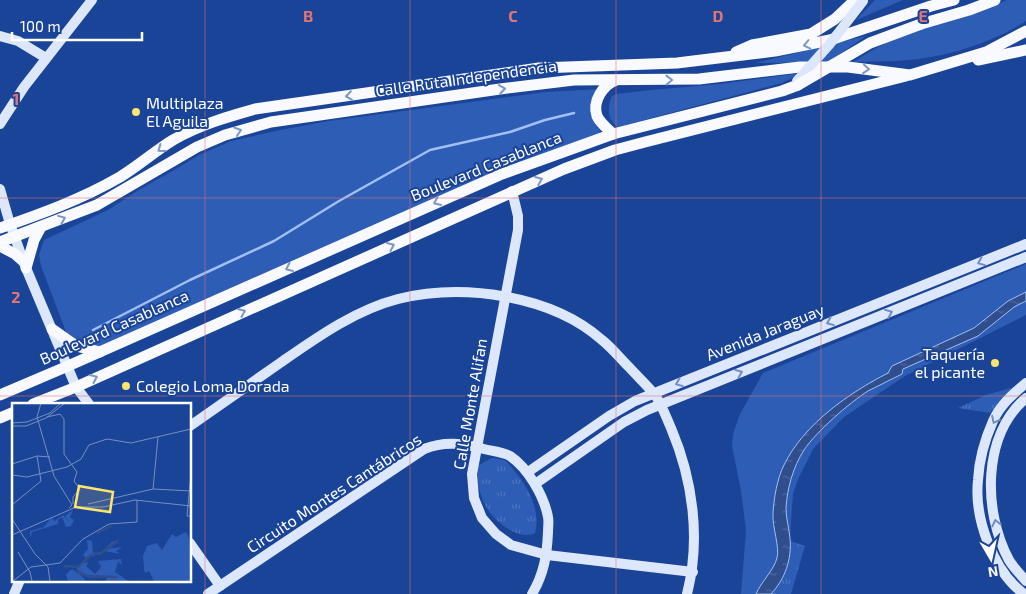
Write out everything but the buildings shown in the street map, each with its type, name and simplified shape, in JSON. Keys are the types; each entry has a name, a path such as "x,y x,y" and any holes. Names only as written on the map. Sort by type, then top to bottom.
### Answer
{"main road":[{"path":"722,58 752,45 811,34 861,0"},
{"name":"Calle Ruta Independencia","path":"5,226 65,204 93,191 141,164 173,141 202,126 255,109 539,68 658,63 722,58 775,51 830,40 954,0"},
{"name":"Boulevard Casablanca","path":"0,395 502,174 613,134 782,91 870,43 995,0"},
{"name":"Calle Ruta Independencia","path":"0,242 15,238 97,205 197,147 225,135 270,122 542,83 620,79 690,79 800,67 848,67 910,75 992,50 1026,31"},
{"path":"961,59 980,60 1026,50"},
{"path":"424,100 481,82 512,76 567,70 649,70 656,68 658,63"},
{"name":"Boulevard Casablanca","path":"36,403 76,387 564,169 615,150 910,75"},
{"path":"613,134 597,116 597,103 603,88 609,83 620,79"},
{"path":"0,246 15,254 25,265 34,240 41,228"},
{"path":"52,329 76,346 100,352"},
{"path":"0,418 12,413"}],"street":[{"path":"0,124 14,100 92,0"},
{"path":"797,83 829,44 861,0"},
{"path":"0,36 18,41 46,58"},
{"path":"0,189 5,226 15,238 76,387 88,403"},
{"name":"Calle Monte Alifan","path":"512,191 518,216 518,230 472,474 474,498 482,518 496,534 512,545 548,555 693,572"},
{"name":"Avenida Jaraguay","path":"528,472 608,416 654,393 1026,244"},
{"name":"Avenida Jaraguay","path":"535,484 624,422 661,404 1026,257"},
{"path":"191,425 313,340 372,308 419,294 442,292 473,292 540,306 566,317 602,340 654,393 661,404 678,446 690,484 694,523 693,572 687,594"},
{"path":"1024,594 1009,581 991,552 983,527 977,482 985,444 993,421 1005,402 1026,383"},
{"path":"1026,398 1014,411 999,437 992,462 990,482 994,511 1003,546 1009,560 1026,581"},
{"name":"Circuito Montes Cantábricos","path":"208,594 424,449 448,442 478,447 509,456 528,472 535,484 548,517 548,555 539,582 532,594"},
{"path":"191,544 220,586"},
{"path":"14,594 19,582"}],"green space":[{"path":"875,0 903,0 856,20"},
{"path":"1007,0 1026,0 1026,21 1001,35 974,46 918,59 853,62 901,36"},
{"path":"866,36 828,62 755,63"},
{"path":"802,73 782,83 618,127 612,121 609,113 609,104 612,96 617,94 720,84"},
{"path":"599,89 595,102 594,117 603,135 101,346 94,348 68,337 41,266 39,255 44,240 108,210 199,155 231,141 329,121 546,92"},
{"path":"1026,264 1026,315 905,376 844,417 813,449 793,493 790,555 779,586 773,594 741,594 746,530 732,446 733,434 740,414 763,373"},
{"path":"1014,387 990,413 958,408 986,395"},
{"path":"492,458 505,460 524,484 536,513 535,533 522,535 515,533 497,520 485,505 479,488 478,470 479,465"},
{"path":"790,541 805,546 791,594 771,594 780,582 785,569"}],"water":[{"path":"1026,292 1026,301 1014,307 978,336 903,369 902,374 868,391 852,403 816,435 800,457 789,486 786,516 790,538 790,554 784,575 771,594 756,594 773,567 778,553 773,513 779,476 803,436 829,411 858,390 888,373 892,366 974,328 1008,301"}],"waterway":[{"path":"93,330 190,280 274,241 339,201 430,150 510,132 545,120 574,113"}],"place":[{"name":"Multiplaza El Aguila","path":"136,112"},
{"name":"Taquería el picante","path":"995,363"},
{"name":"Colegio Loma Dorada","path":"126,386"}]}
